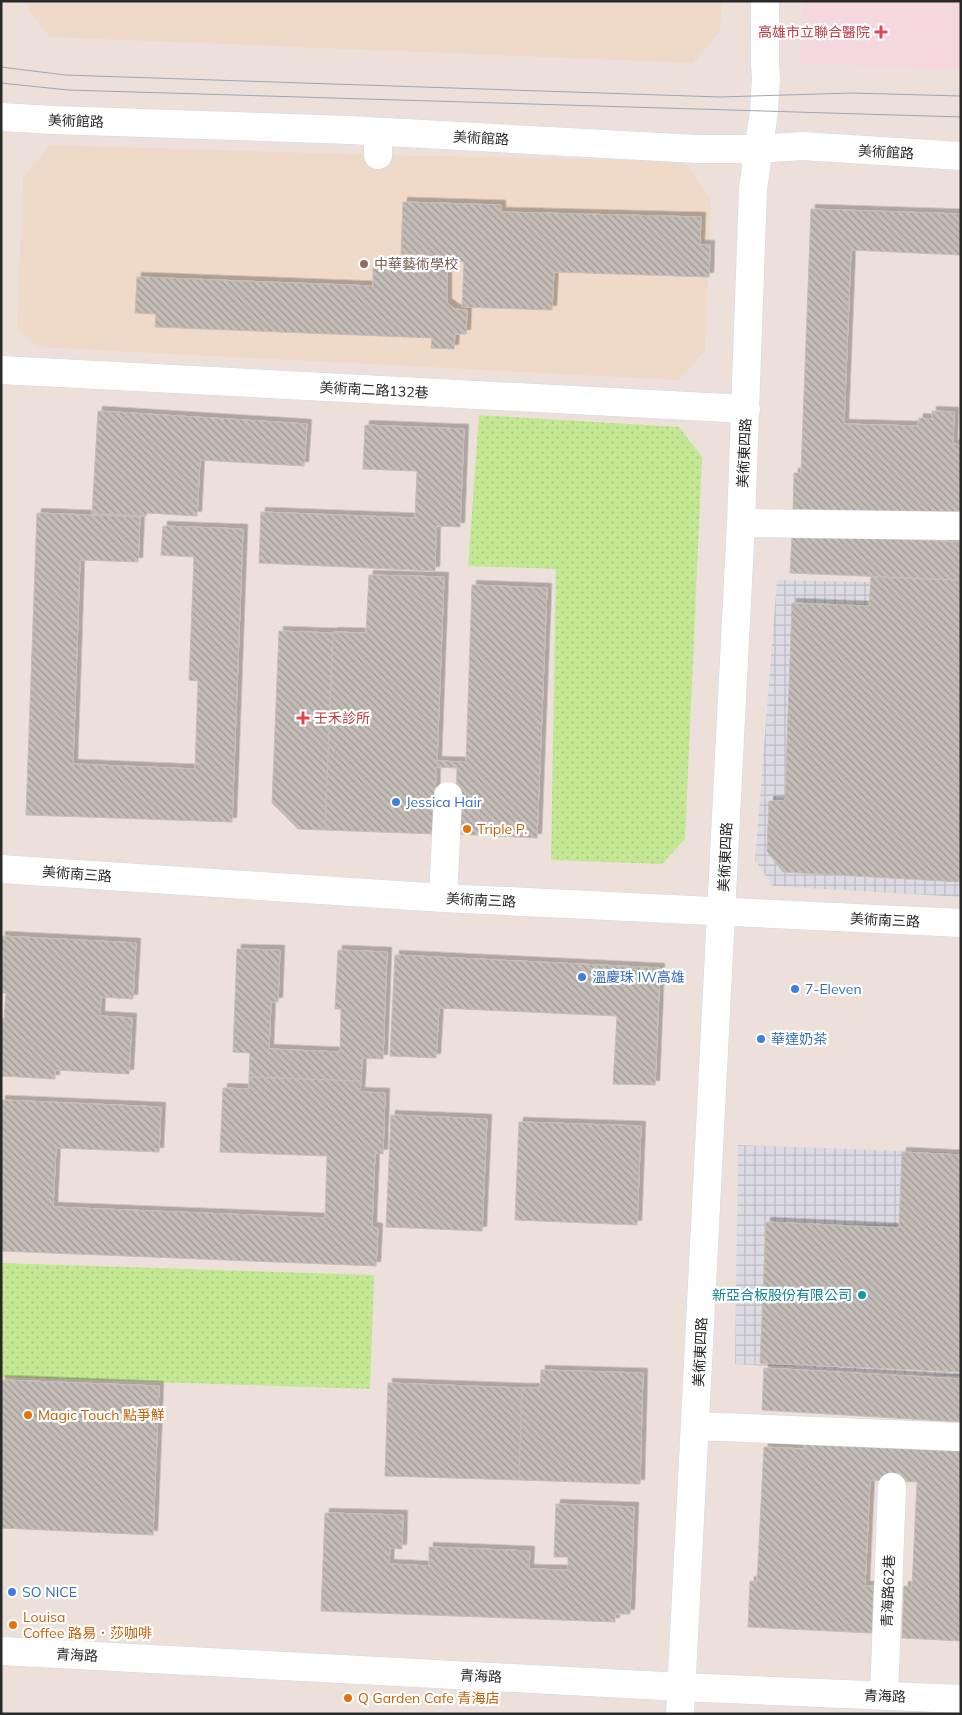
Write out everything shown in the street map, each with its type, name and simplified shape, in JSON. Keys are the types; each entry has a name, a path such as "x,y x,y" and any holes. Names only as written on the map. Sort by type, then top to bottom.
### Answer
{"street":[{"name":"美術東四路","path":"680,1714 741,523 753,189 757,149 764,111 766,78 764,65 765,1"},
{"name":"美術館路","path":"1,117 378,144 697,149 757,149 802,146 961,156"},
{"name":"美術南二路132巷","path":"1,370 746,409"},
{"path":"741,523 961,526"},
{"path":"443,898 448,796"},
{"name":"美術南三路","path":"1,869 443,898 961,923"},
{"path":"696,1426 961,1437"},
{"name":"青海路62巷","path":"884,1696 892,1486"},
{"name":"青海路","path":"1,1652 682,1687 961,1699"}],"shaded area":[{"path":"29,1 722,1 720,31 693,63 50,37 28,9"},
{"name":"高雄市立聯合醫院","path":"802,1 961,1 961,70 800,63"},
{"name":"中華藝術學校","path":"50,145 378,155 684,161 711,200 705,351 679,380 38,347 17,327 23,177"},
{"path":"777,580 961,584 961,897 773,886 755,861"},
{"name":"新亞合板股份有限公司","path":"738,1145 961,1153 961,1377 735,1364"}],"green space":[{"path":"479,415 679,427 702,457 685,839 662,864 551,860 556,569 468,566"},
{"path":"1,1263 374,1275 370,1389 1,1377"}],"building":[{"path":"403,202 501,205 501,212 701,217 700,245 710,245 709,277 554,272 552,310 462,307 464,262 457,260 447,270 447,303 455,309 467,310 466,334 455,334 454,349 431,348 432,338 155,327 156,314 135,313 137,277 373,286 373,266 429,268 429,255 401,254"},
{"path":"811,209 961,214 961,255 851,250 844,424 918,426 919,418 932,419 932,411 954,412 953,444 961,445 961,519 793,513 794,473 801,473"},
{"path":"98,411 307,424 304,466 200,460 197,516 147,513 146,516 92,513"},
{"path":"365,425 464,429 460,527 436,526 435,571 259,563 261,512 415,518 417,471 363,469"},
{"path":"37,513 140,517 138,562 80,560 73,764 195,769 198,681 189,680 194,557 161,555 163,526 243,529 232,822 26,815"},
{"path":"792,535 961,542 961,580 790,573"},
{"path":"369,575 444,577 437,761 466,762 472,585 547,588 537,838 455,834 457,768 436,767 434,834 325,830 333,632 366,633"},
{"path":"871,577 961,580 961,882 783,872 767,851 769,801 785,801 792,603 869,606"},
{"name":"壬禾診所","path":"279,631 333,633 325,830 298,829 272,803"},
{"path":"1,936 136,943 133,999 101,997 100,1016 132,1018 129,1074 55,1070 55,1079 1,1076 1,1019 4,1019 6,993 1,993"},
{"path":"237,949 280,950 278,1002 271,1002 269,1049 340,1052 341,1009 335,1009 338,950 387,952 383,1059 362,1058 361,1081 249,1077 250,1053 233,1052"},
{"path":"395,955 660,968 655,1085 613,1084 617,1016 439,1008 436,1058 390,1056"},
{"path":"249,1077 361,1081 360,1092 385,1093 383,1154 375,1153 372,1227 378,1228 376,1266 1,1251 1,1100 161,1107 159,1152 56,1148 53,1207 325,1218 327,1156 220,1152 223,1088 249,1089"},
{"path":"391,1115 487,1119 482,1231 386,1227"},
{"path":"519,1122 641,1126 637,1225 515,1220"},
{"name":"新亞合板股份有限公司","path":"902,1152 961,1155 961,1372 760,1363 766,1222 899,1228"},
{"path":"764,1368 961,1379 961,1422 762,1410"},
{"path":"541,1370 643,1373 640,1484 519,1480 522,1388 540,1388"},
{"path":"1,1380 159,1386 153,1535 1,1528"},
{"path":"388,1383 522,1388 519,1480 385,1476"},
{"path":"803,1440 961,1448 961,1641 902,1638 904,1586 912,1587 917,1482 870,1480 865,1586 874,1586 872,1633 748,1627 750,1581 757,1582 764,1447 804,1449"},
{"path":"556,1504 634,1507 630,1614 615,1614 615,1622 321,1611 325,1513 403,1515 402,1549 390,1548 389,1564 429,1566 429,1547 530,1551 529,1569 568,1570 568,1557 554,1557"}],"tram line":[{"path":"1,67 65,75 720,97 851,93 961,96"},
{"path":"1,83 68,90 961,117"}],"place":[{"name":"高雄市立聯合醫院","path":"881,32"},
{"name":"中華藝術學校","path":"364,264"},
{"name":"壬禾診所","path":"303,718"},
{"name":"Jessica Hair","path":"396,802"},
{"name":"Triple P.","path":"467,829"},
{"name":"溫慶珠 IW高雄","path":"582,977"},
{"name":"7-Eleven","path":"795,989"},
{"name":"華達奶茶","path":"761,1039"},
{"name":"新亞合板股份有限公司","path":"862,1295"},
{"name":"Magic Touch 點爭鮮","path":"28,1415"},
{"name":"SO NICE","path":"12,1592"},
{"name":"Louisa Coffee 路易．莎咖啡","path":"13,1625"},
{"name":"Q Garden Cafe 青海店","path":"348,1698"}]}
